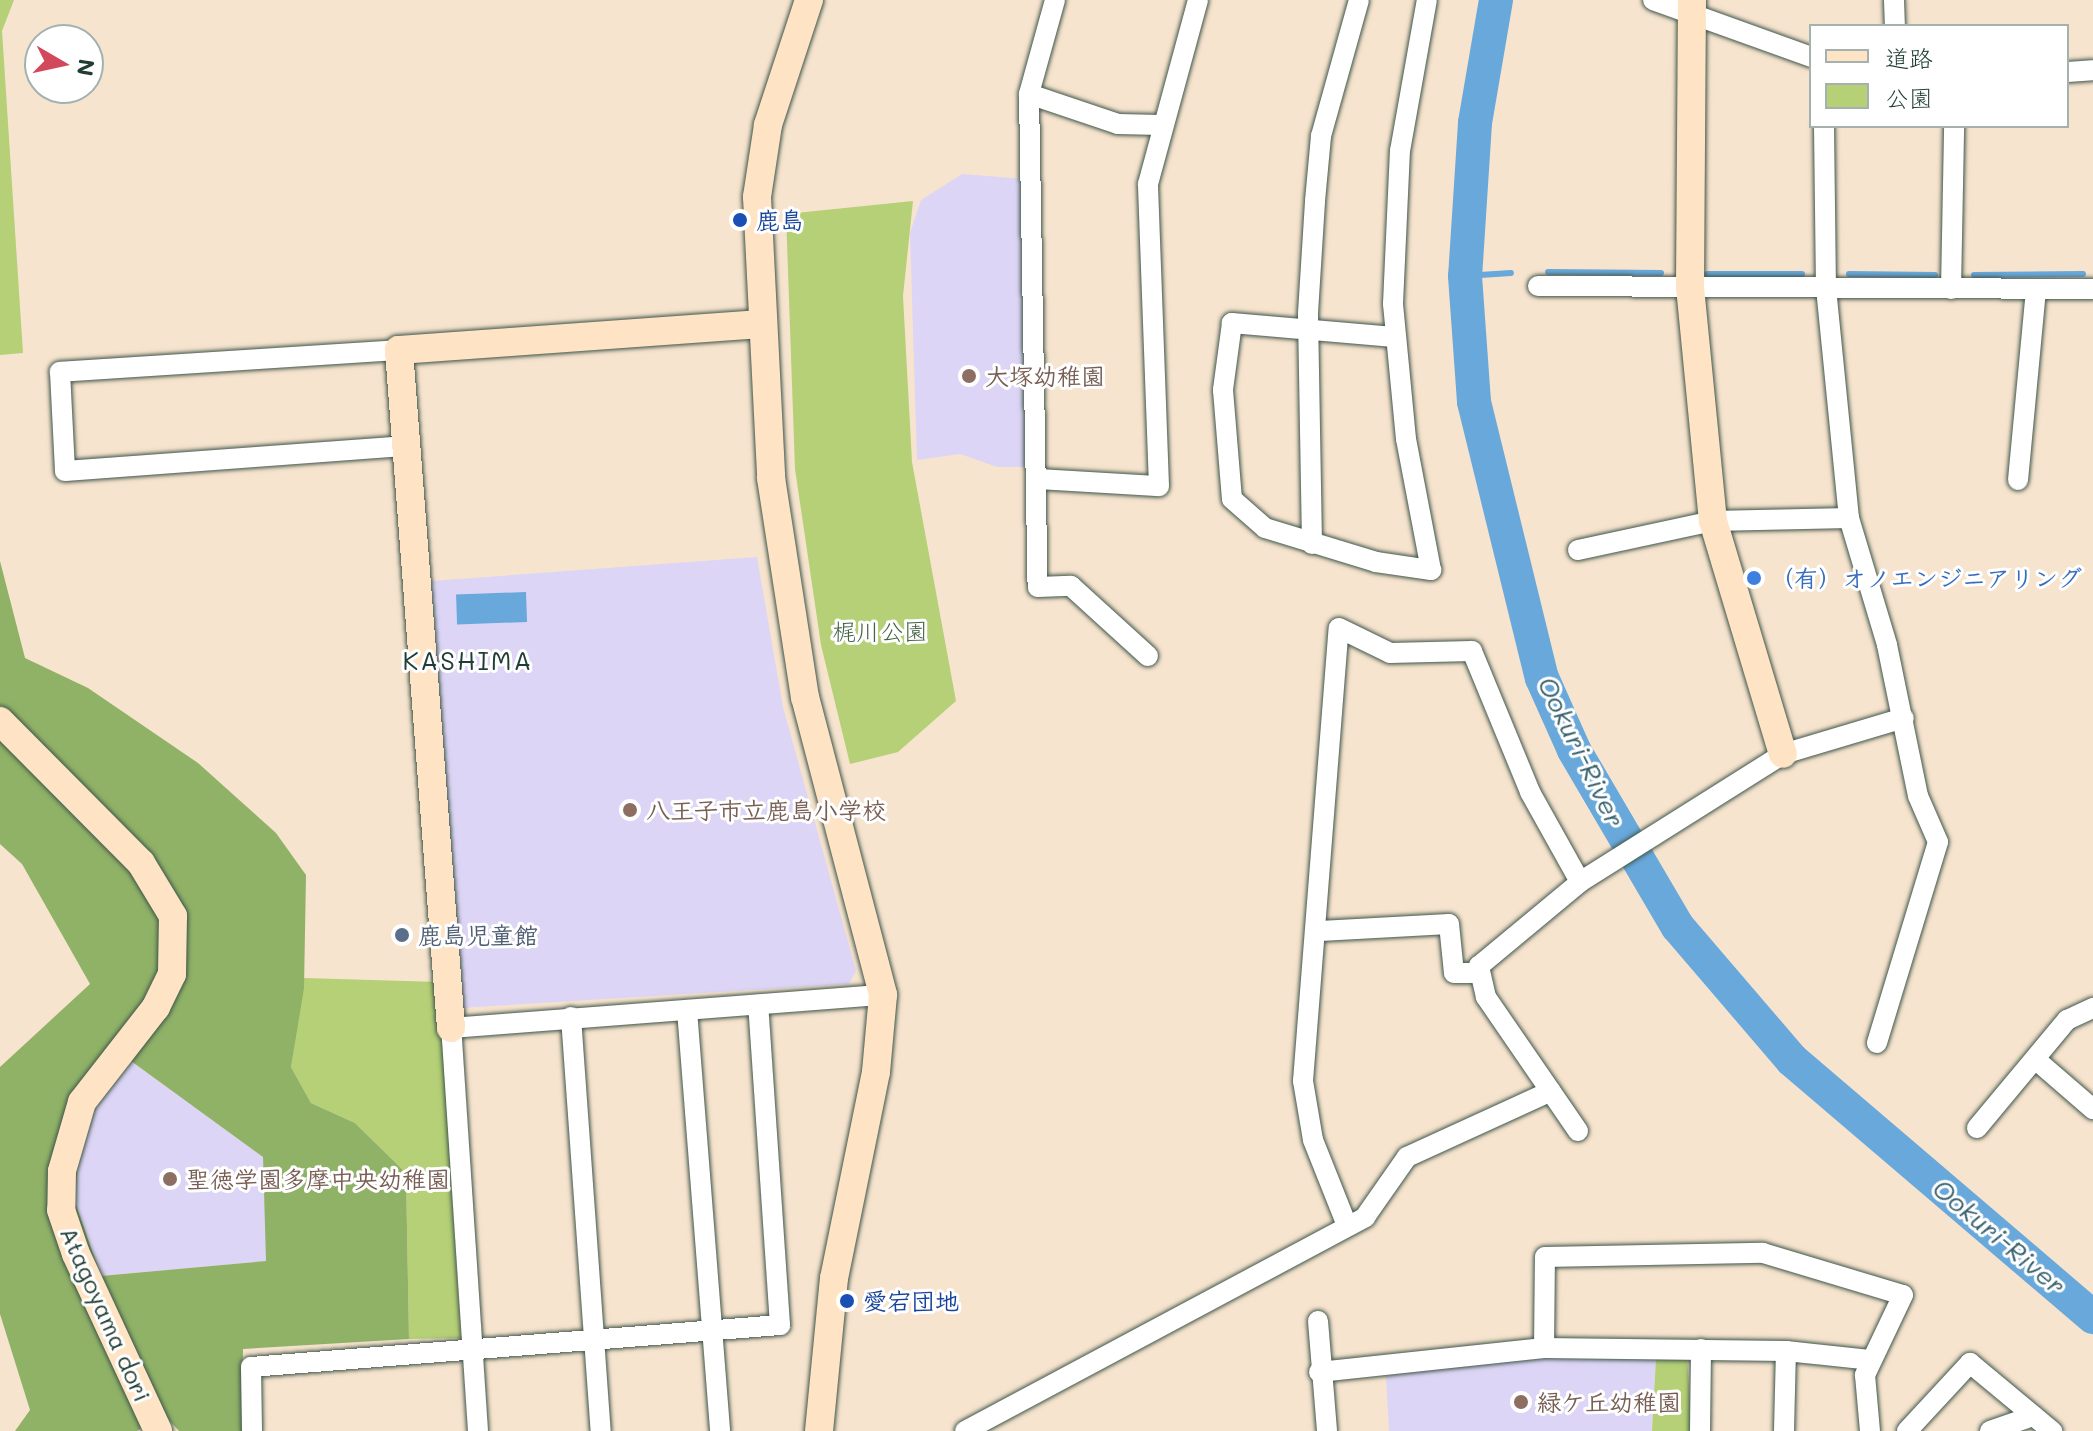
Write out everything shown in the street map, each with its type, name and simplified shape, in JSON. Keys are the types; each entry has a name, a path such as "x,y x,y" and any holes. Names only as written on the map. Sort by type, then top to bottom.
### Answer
{"street":[{"path":"809,0 761,162 761,324 791,625 883,995 876,1072 834,1278 819,1431"},
{"path":"1055,0 1029,94 1040,479 1038,587 1071,586 1148,656"},
{"path":"1040,479 1159,486 1148,184 1160,125 1198,0"},
{"path":"1312,544 1308,330 1321,136 1359,0"},
{"path":"1394,337 1232,323 1223,390 1232,499 1265,528 1312,544 1431,570 1394,337 1400,151 1427,0"},
{"path":"1653,0 1690,6 1809,56"},
{"path":"1894,0 1895,24"},
{"path":"1690,6 1690,287 1713,521 1783,754"},
{"path":"2069,72 2093,70"},
{"path":"1029,94 1118,124 1160,125"},
{"path":"1824,128 1826,288 1849,518 1904,718 1918,796 1938,842 1877,1043"},
{"path":"1951,289 1954,128"},
{"path":"1538,286 2093,289"},
{"path":"2018,480 2036,290"},
{"path":"407,446 65,471 60,372 761,324"},
{"path":"399,350 451,1028 478,1431"},
{"path":"1578,550 1713,521 1849,518"},
{"path":"1346,1223 1313,1140 1303,1081 1320,931 1339,628 1390,653 1472,651 1530,792 1582,880"},
{"path":"1320,931 1449,924 1454,973 1479,973 1582,880 1783,754 1904,718"},
{"name":"Atagoyama dori","path":"0,721 141,863 173,916 172,974 82,1102 62,1171 61,1210 76,1254 158,1431"},
{"path":"1479,973 1486,997 1578,1131"},
{"path":"451,1028 883,995"},
{"path":"252,1431 251,1367 594,1339 713,1333 780,1325 758,1005"},
{"path":"1977,1128 2067,1020 2093,1008"},
{"path":"687,1010 720,1431"},
{"path":"571,1017 601,1431"},
{"path":"2035,1059 2093,1109"},
{"path":"965,1431 1346,1223 1365,1217 1407,1157 1551,1091"},
{"path":"1544,1348 1545,1257 1763,1253 1903,1295 1870,1360 1863,1393 1870,1431"},
{"path":"1318,1321 1319,1372 1327,1431"},
{"path":"1319,1372 1544,1348 1786,1351 1870,1360"},
{"path":"1700,1431 1701,1349"},
{"path":"1784,1431 1786,1351"},
{"path":"1907,1431 1970,1363 2052,1431"},
{"path":"1990,1431 2033,1416"}],"shaded area":[{"name":"大塚幼稚園","path":"962,174 1023,179 1028,467 997,467 960,454 917,460 910,233 921,200"},
{"name":"八王子市立鹿島小学校","path":"757,557 783,707 856,971 849,984 461,1008 431,581"},
{"name":"聖徳学園多摩中央幼稚園","path":"131,1061 263,1157 267,1261 101,1276 75,1202 79,1146 93,1105"},
{"name":"緑ケ丘幼稚園","path":"1497,1356 1656,1358 1652,1431 1389,1431 1386,1376"}],"green space":[{"path":"0,0 14,0 2,31 23,353 0,355"},
{"name":"梶川公園","path":"913,201 903,296 912,462 956,701 898,752 850,764 821,645 795,469 786,214"},
{"path":"0,561 25,658 88,688 198,763 276,833 306,875 304,988 291,1067 311,1103 355,1123 406,1173 409,1339 243,1349 242,1431 179,1431 164,1415 137,1431 15,1431 30,1410 0,1314 0,1067 90,984 22,864 0,844","holes":["131,1061 263,1157 266,1261 101,1276 75,1202 79,1146 93,1105"]},
{"path":"304,978 439,982 461,1338 409,1339 406,1173 355,1123 311,1103 291,1067"},
{"path":"1687,1357 1692,1431 1652,1431 1656,1358"}],"water":[{"path":"526,592 527,622 457,624 456,594"}],"waterway":[{"name":"Ookuri-River","path":"1496,0 1475,123 1465,276 1474,402 1542,678 1574,750 1678,927 1792,1060 2093,1317"},
{"path":"1548,272 1661,273"},
{"path":"1465,276 1511,273"},
{"path":"1707,274 1802,274"},
{"path":"1849,274 1935,275"},
{"path":"1974,275 2083,274"}],"place":[{"name":"鹿島","path":"740,220"},
{"name":"大塚幼稚園","path":"969,376"},
{"name":"（有）オノエンジニアリング","path":"1754,578"},
{"name":"八王子市立鹿島小学校","path":"630,810"},
{"name":"鹿島児童館","path":"402,935"},
{"name":"聖徳学園多摩中央幼稚園","path":"170,1179"},
{"name":"愛宕団地","path":"847,1301"},
{"name":"緑ケ丘幼稚園","path":"1521,1402"}],"district":[{"name":"KASHIMA","path":"468,661"}]}
